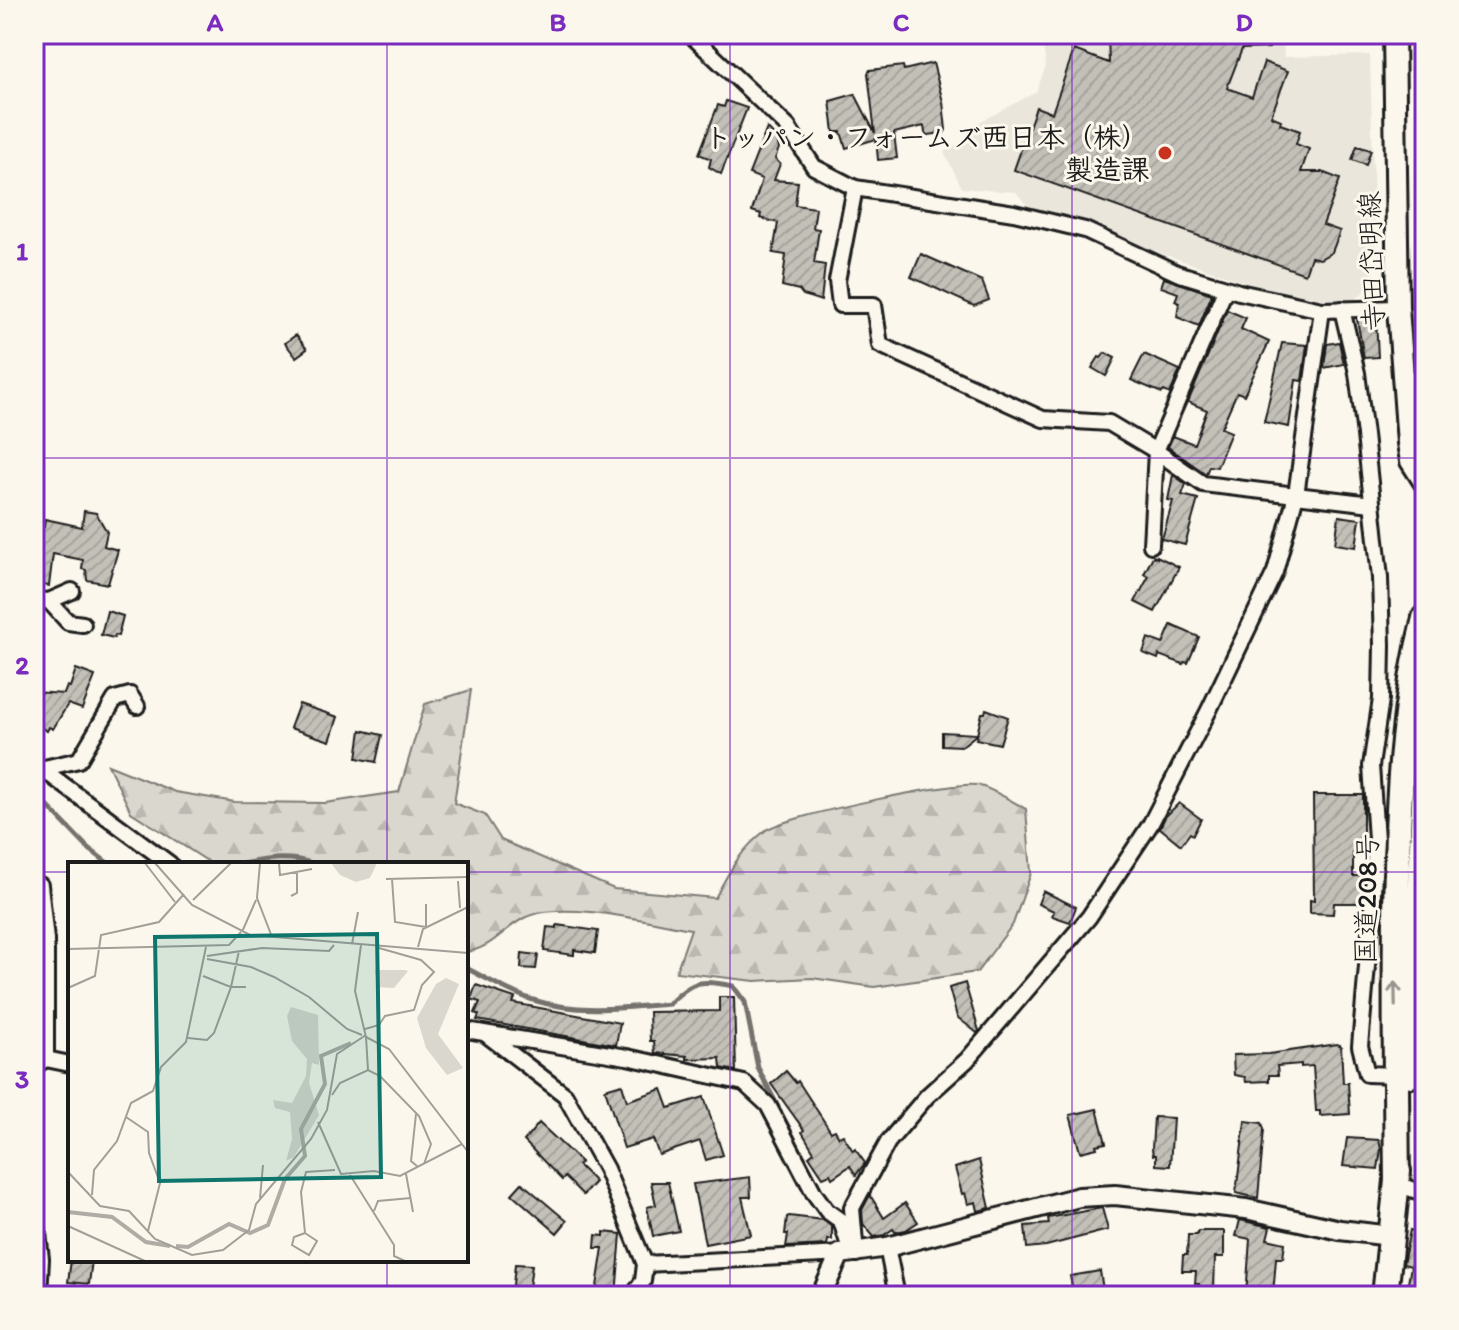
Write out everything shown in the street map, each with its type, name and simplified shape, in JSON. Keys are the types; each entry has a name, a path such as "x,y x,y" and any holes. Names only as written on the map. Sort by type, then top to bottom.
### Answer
{"highway":[{"name":"国道208号","path":"1397,1184 1394,944 1399,766 1425,618"},
{"name":"国道208号","path":"1385,1296 1411,1075 1425,784"}],"main road":[{"name":"寺田岱明線","path":"1394,34 1398,308 1408,443 1411,461 1425,483"}],"street":[{"path":"690,34 788,127 814,167 855,188 1014,213 1085,230 1177,273 1226,288 1322,310 1398,308"},
{"path":"855,188 837,281 840,305 874,305 880,345 1043,419 1109,423 1203,484 1372,504"},
{"path":"1151,545 1156,451 1226,288"},
{"path":"1342,309 1357,373 1380,578 1382,645 1381,699 1371,766 1376,839 1360,1046 1367,1074 1396,1075"},
{"path":"850,1254 852,1208 888,1142 927,1096 967,1060 1089,917 1150,825 1275,572 1296,495 1322,310"},
{"path":"41,600 72,591"},
{"path":"41,600 68,622 83,624"},
{"path":"37,766 79,760 115,699 130,695 137,706"},
{"path":"37,766 167,862"},
{"path":"1371,766 1399,766"},
{"path":"34,884 40,885 46,940 40,1062 68,1064"},
{"path":"468,1030 627,1057 744,1083 768,1105 814,1193 827,1211 841,1221 850,1254"},
{"path":"487,1034 565,1095 606,1169 645,1264 643,1281 633,1296"},
{"path":"1397,1184 1425,1194"},
{"path":"645,1264 850,1254 1079,1197 1115,1195 1246,1209 1340,1230 1391,1236"},
{"path":"34,1197 41,1259 39,1296"},
{"path":"887,1247 897,1296"},
{"path":"821,1296 840,1254 850,1254"}],"shaded area":[{"path":"1041,34 1283,34 1284,57 1370,55 1375,245 1373,273 1365,290 1354,301 1320,304 1288,297 1037,211 1016,192 962,188 944,152 974,135 970,127 1036,92 1046,66"}],"green space":[{"path":"471,690 454,803 485,815 501,840 614,889 715,898 742,853 766,830 779,824 904,794 961,785 982,786 1026,809 1031,873 1013,924 977,972 874,987 812,978 755,981 676,972 691,929 582,911 540,913 524,918 490,943 468,952 468,862 209,862 131,812 108,765 175,792 235,802 325,803 399,792 425,704"}],"building":[{"name":"トッパン・フォームズ西日本（株） 製造課","path":"1108,34 1269,34 1269,48 1242,49 1227,88 1252,97 1264,62 1288,71 1271,116 1281,120 1280,124 1300,131 1296,144 1309,149 1301,172 1322,172 1340,179 1323,225 1340,231 1332,252 1320,259 1311,257 1305,274 1014,170 1036,107 1052,113 1074,50 1109,63"},
{"path":"933,63 943,102 944,133 928,135 924,126 894,133 897,158 878,160 876,139 846,148 841,132 834,132 830,101 855,94 875,133 870,70 903,66 904,70"},
{"path":"726,101 747,108 721,174 709,167 711,159 699,154 718,105 724,107"},
{"path":"767,128 777,139 779,148 775,159 780,164 774,180 798,182 795,205 816,208 813,228 819,229 814,263 825,265 821,301 782,286 786,255 773,253 778,223 760,218 761,214 752,211 762,179 749,174"},
{"path":"1357,146 1371,150 1366,165 1352,160"},
{"path":"921,254 982,281 989,300 974,306 911,277"},
{"path":"1164,278 1212,294 1199,326 1177,317 1179,303 1175,301 1178,293 1161,287"},
{"path":"1227,310 1246,318 1241,329 1269,342 1244,395 1237,392 1221,428 1231,432 1217,467 1209,466 1206,474 1168,447 1173,436 1194,444 1207,410 1188,402"},
{"path":"1357,319 1376,319 1378,357 1364,358"},
{"path":"296,335 307,349 296,357 285,343"},
{"path":"1339,342 1344,364 1324,368 1327,344"},
{"path":"1282,343 1307,345 1302,381 1296,380 1289,427 1264,422"},
{"path":"1105,353 1115,358 1106,376 1092,368"},
{"path":"1144,354 1180,370 1170,394 1131,380"},
{"path":"1173,475 1186,484 1182,495 1198,499 1185,545 1162,539 1173,501 1168,500"},
{"path":"84,511 96,513 107,532 104,546 118,550 108,584 87,580 86,570 82,569 83,560 53,554 49,586 34,584 34,561 45,519 82,527"},
{"path":"1339,516 1360,519 1356,547 1335,544"},
{"path":"1153,556 1179,567 1155,612 1135,602 1149,576 1144,574"},
{"path":"107,611 123,616 118,636 114,638 101,635"},
{"path":"1171,625 1199,637 1188,663 1159,655 1158,659 1143,653 1148,638 1163,644"},
{"path":"76,669 95,676 82,709 68,704 53,729 49,727 47,731 34,723 34,692 64,694"},
{"path":"299,704 338,717 330,741 290,728"},
{"path":"986,709 1008,717 1000,744 976,739 982,713"},
{"path":"361,730 382,735 376,762 357,758"},
{"path":"942,732 977,734 962,746 942,745"},
{"path":"1313,795 1363,795 1363,844 1353,844 1353,876 1364,876 1362,903 1334,903 1333,914 1310,913 1310,900 1314,901"},
{"path":"1179,803 1201,819 1193,835 1190,833 1181,845 1160,828 1165,817"},
{"path":"1043,891 1076,907 1070,922 1052,916 1054,911 1038,904"},
{"path":"557,925 598,931 595,953 574,950 574,955 544,951 547,927 557,928"},
{"path":"522,953 538,955 536,969 521,968"},
{"path":"965,983 979,1031 977,1033 957,1017 949,988"},
{"path":"476,985 515,998 513,1003 620,1023 616,1045 477,1020 479,1015 475,1013 480,1002 471,999"},
{"path":"719,997 734,997 736,1071 721,1068 720,1058 687,1059 687,1056 655,1053 654,1041 650,1041 649,1012 719,1011"},
{"path":"1337,1044 1341,1046 1343,1083 1348,1083 1350,1114 1320,1116 1320,1111 1316,1111 1313,1066 1277,1066 1278,1075 1269,1075 1269,1081 1246,1082 1245,1077 1234,1075 1233,1055 1269,1054"},
{"path":"786,1071 796,1083 798,1081 831,1132 835,1130 839,1137 843,1135 865,1163 856,1175 850,1166 832,1178 830,1174 823,1177 809,1156 814,1152 802,1132 804,1130 771,1084"},
{"path":"622,1084 627,1101 662,1089 669,1108 704,1097 723,1155 706,1160 700,1141 659,1155 653,1139 624,1148 605,1089"},
{"path":"1097,1109 1106,1143 1080,1152 1070,1115"},
{"path":"1154,1117 1173,1118 1170,1166 1156,1165 1156,1155 1153,1155 1152,1149"},
{"path":"1245,1121 1262,1123 1264,1129 1258,1198 1236,1193"},
{"path":"539,1123 581,1162 578,1165 595,1182 583,1195 565,1177 562,1180 524,1141"},
{"path":"1347,1138 1379,1140 1378,1169 1343,1166"},
{"path":"979,1160 990,1208 978,1211 976,1202 968,1204 965,1193 962,1194 955,1168"},
{"path":"750,1177 751,1197 742,1197 751,1235 705,1244 693,1184"},
{"path":"651,1182 668,1182 679,1231 653,1236 647,1207 656,1205"},
{"path":"522,1183 567,1221 557,1233 512,1194"},
{"path":"870,1195 884,1218 905,1203 918,1222 906,1230 895,1232 893,1229 874,1237 863,1224 862,1210"},
{"path":"1102,1208 1108,1230 1027,1248 1025,1226 1049,1224 1048,1218"},
{"path":"789,1216 823,1220 832,1227 832,1240 828,1240 827,1245 786,1247"},
{"path":"1240,1220 1270,1227 1267,1239 1285,1243 1283,1258 1276,1258 1273,1296 1246,1296 1250,1239 1236,1236"},
{"path":"1410,1230 1425,1233 1425,1292 1407,1289 1411,1266 1403,1264"},
{"path":"1198,1231 1224,1231 1224,1257 1215,1257 1214,1291 1199,1290 1199,1284 1195,1284 1196,1271 1182,1271 1188,1235 1197,1235"},
{"path":"604,1232 621,1234 616,1296 596,1293 603,1248 595,1248 596,1235 604,1236"},
{"path":"71,1262 92,1262 89,1284 68,1282"},
{"path":"515,1264 532,1265 528,1296 512,1296"},
{"path":"1100,1271 1104,1296 1074,1296 1070,1276"}],"waterway":[{"path":"34,792 88,848 106,862"},
{"path":"253,862 269,859 308,862"},
{"path":"468,969 524,997 567,1007 618,1008 669,1004 684,990 698,983 733,986 745,1002 758,1068 823,1195"}],"place":[{"name":"トッパン・フォームズ西日本（株） 製造課","path":"1165,153"}]}
